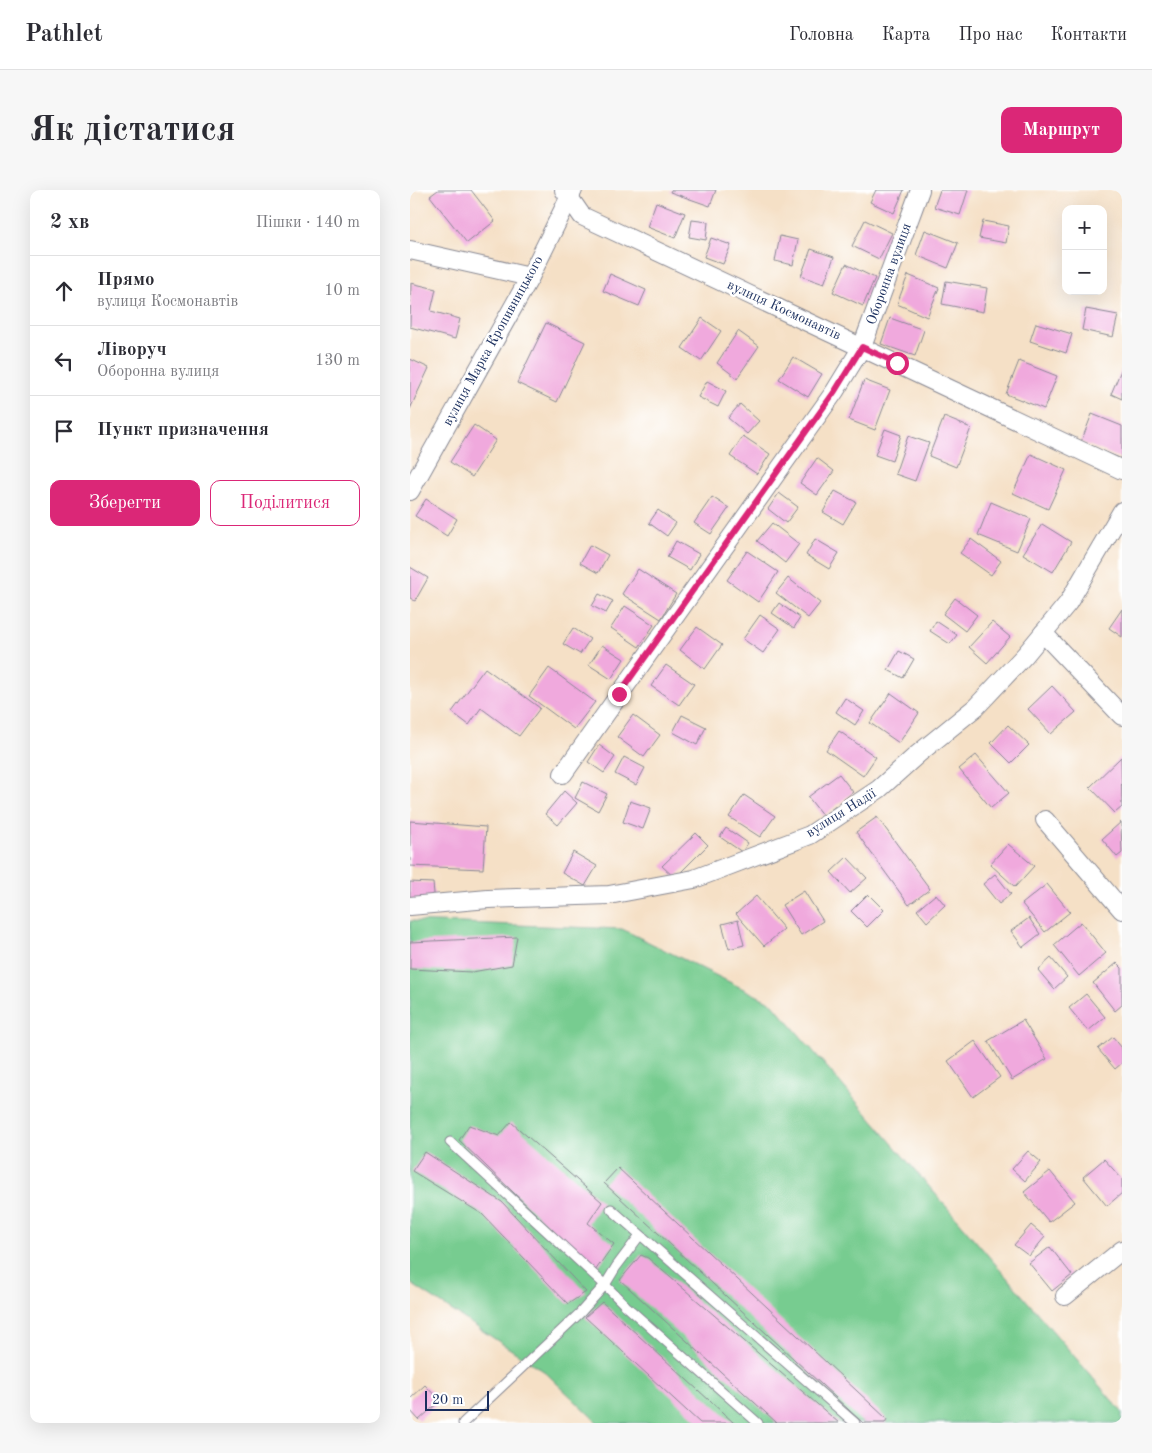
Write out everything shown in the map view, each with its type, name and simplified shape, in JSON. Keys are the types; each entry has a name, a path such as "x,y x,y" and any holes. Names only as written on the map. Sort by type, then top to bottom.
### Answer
{"street":[{"name":"Оборонна вулиця","path":"562,774 835,391 862,347 920,190"},
{"name":"вулиця Космонавтів","path":"569,193 582,216 1122,470"},
{"name":"вулиця Марка Кропивницького","path":"410,491 530,277 569,193"},
{"path":"410,250 530,277"},
{"name":"вулиця Надії","path":"410,906 488,899 609,895 694,879 810,835 879,789 918,754 976,707 1025,655 1068,603 1122,510"},
{"path":"1043,633 1122,716"},
{"path":"1045,820 1122,910"},
{"path":"1065,1296 1122,1250"}],"lane":[{"path":"450,1142 626,1306 758,1423"},
{"path":"611,1209 855,1423"},
{"path":"463,1423 580,1313 605,1285 640,1235"}],"green space":[{"path":"410,921 622,929 772,1003 1122,1412 1122,1423 598,1423 545,1372 410,1283"}],"building":[{"path":"438,190 471,190 495,221 467,243 430,196"},
{"path":"671,190 716,190 710,206 670,192"},
{"path":"876,190 904,190 894,213 870,202"},
{"path":"940,190 968,190 960,215 934,207"},
{"path":"656,202 685,213 675,238 647,227"},
{"path":"692,220 708,222 706,240 689,237"},
{"path":"865,220 892,233 879,259 852,246"},
{"path":"983,221 1009,226 1006,243 979,238"},
{"path":"925,230 958,243 948,268 916,255"},
{"path":"780,236 798,240 793,265 775,261"},
{"path":"711,238 731,245 723,264 704,257"},
{"path":"811,249 834,257 824,284 801,276"},
{"path":"846,264 875,278 863,306 833,292"},
{"path":"610,274 646,290 639,306 603,291"},
{"path":"908,275 939,288 927,317 897,304"},
{"path":"946,281 987,288 983,312 942,304"},
{"path":"411,283 436,289 431,311 460,319 455,339 410,327"},
{"path":"1086,309 1118,315 1113,337 1082,330"},
{"path":"702,318 721,331 701,361 682,348"},
{"path":"890,318 924,330 915,356 881,344"},
{"path":"546,323 585,342 557,402 517,383"},
{"path":"1036,323 1072,334 1066,353 1030,341"},
{"path":"738,331 759,346 737,378 717,363"},
{"path":"793,357 822,374 808,397 779,379"},
{"path":"410,359 429,368 410,409"},
{"path":"1019,361 1057,376 1044,409 1006,394"},
{"path":"1122,368 1122,399 1111,394"},
{"path":"864,380 890,390 875,430 849,420"},
{"path":"707,381 726,391 718,407 698,397"},
{"path":"740,404 759,421 747,434 728,418"},
{"path":"1092,414 1122,426 1122,459 1081,442"},
{"path":"944,417 971,428 956,467 929,456"},
{"path":"474,425 496,440 472,477 450,462"},
{"path":"885,429 901,435 892,461 875,455"},
{"path":"743,436 770,454 757,474 730,456"},
{"path":"908,436 929,443 915,481 895,474"},
{"path":"1031,454 1066,470 1048,509 1013,493"},
{"path":"817,458 834,471 817,495 800,483"},
{"path":"835,491 856,502 843,524 823,512"},
{"path":"779,493 798,507 786,523 768,509"},
{"path":"712,497 729,508 711,534 694,523"},
{"path":"426,499 457,519 447,536 415,516"},
{"path":"991,502 1031,519 1017,551 978,535"},
{"path":"658,510 676,523 667,536 649,523"},
{"path":"772,523 799,544 785,563 757,541"},
{"path":"1042,524 1071,542 1053,572 1023,554"},
{"path":"815,539 839,553 829,569 806,555"},
{"path":"971,539 1001,561 991,575 960,553"},
{"path":"676,541 699,554 690,570 667,557"},
{"path":"590,545 608,555 598,573 580,563"},
{"path":"747,551 778,572 758,602 727,580"},
{"path":"410,567 428,578 415,601 410,598"},
{"path":"638,569 676,594 661,619 622,594"},
{"path":"788,578 820,603 808,618 776,593"},
{"path":"599,594 613,601 606,613 592,606"},
{"path":"955,598 977,615 965,631 943,614"},
{"path":"779,603 800,618 794,628 772,613"},
{"path":"625,606 654,625 639,647 611,628"},
{"path":"1122,609 1122,637 1109,628"},
{"path":"760,615 780,629 763,653 743,639"},
{"path":"936,621 957,635 950,644 930,631"},
{"path":"992,622 1010,637 987,663 969,647"},
{"path":"697,627 722,645 705,669 680,650"},
{"path":"573,628 590,639 580,654 563,644"},
{"path":"602,645 624,659 611,679 589,665"},
{"path":"899,651 914,659 903,678 888,670"},
{"path":"666,665 694,684 679,705 651,686"},
{"path":"485,668 540,708 519,736 481,708 469,725 452,712"},
{"path":"549,668 595,702 574,729 529,696"},
{"path":"1052,686 1076,712 1051,734 1028,709"},
{"path":"891,693 919,713 899,743 870,723"},
{"path":"845,698 864,711 855,725 836,712"},
{"path":"633,715 660,735 644,757 617,737"},
{"path":"682,715 706,727 697,745 673,732"},
{"path":"1008,725 1029,745 1011,763 991,743"},
{"path":"839,731 876,757 863,776 826,750"},
{"path":"599,745 615,757 604,773 588,762"},
{"path":"976,755 1009,793 991,808 959,769"},
{"path":"624,757 645,768 636,785 615,774"},
{"path":"1121,757 1122,807 1115,813 1090,787"},
{"path":"839,774 853,792 823,816 808,797"},
{"path":"583,782 607,794 598,811 575,798"},
{"path":"564,791 577,803 558,825 545,814"},
{"path":"744,795 775,816 760,837 729,817"},
{"path":"630,801 651,808 643,829 623,822"},
{"path":"877,817 930,889 909,905 856,832"},
{"path":"410,821 486,827 483,869 410,866"},
{"path":"1121,822 1122,853 1117,857 1102,839"},
{"path":"726,828 748,843 742,852 720,837"},
{"path":"696,833 708,845 675,878 662,866"},
{"path":"1008,844 1034,866 1015,887 990,864"},
{"path":"573,852 597,866 585,886 562,873"},
{"path":"847,857 867,878 850,893 831,872"},
{"path":"995,874 1011,894 999,904 983,884"},
{"path":"410,882 433,883 435,904 410,903"},
{"path":"1047,884 1070,912 1045,932 1022,904"},
{"path":"804,891 823,921 801,935 782,905"},
{"path":"868,894 884,910 867,927 851,911"},
{"path":"936,894 945,905 927,922 917,910"},
{"path":"756,896 784,929 764,946 736,914"},
{"path":"1029,918 1040,934 1023,947 1011,931"},
{"path":"738,920 744,945 729,949 722,924"},
{"path":"1081,922 1106,953 1079,976 1054,945"},
{"path":"517,937 512,965 472,972 410,969 410,942"},
{"path":"1051,958 1067,977 1054,989 1038,970"},
{"path":"1117,963 1122,968 1122,1005 1115,1011 1093,983"},
{"path":"1086,994 1105,1017 1088,1031 1069,1008"},
{"path":"1023,1020 1047,1059 1012,1080 988,1041"},
{"path":"1113,1037 1122,1048 1122,1063 1115,1069 1098,1049"},
{"path":"975,1041 1000,1077 973,1097 948,1061"},
{"path":"511,1122 602,1202 588,1223 614,1244 595,1271 459,1140 469,1125 499,1136"},
{"path":"1028,1151 1041,1162 1025,1181 1012,1169"},
{"path":"425,1152 502,1202 586,1292 568,1304 482,1214 412,1171"},
{"path":"1104,1159 1122,1179 1122,1193 1107,1206 1083,1177"},
{"path":"618,1168 887,1419 885,1423 863,1423 604,1183"},
{"path":"1050,1171 1075,1202 1049,1222 1024,1192"},
{"path":"1031,1225 1045,1237 1029,1256 1014,1245"},
{"path":"1050,1247 1072,1275 1052,1291 1029,1263"},
{"path":"641,1255 648,1258 839,1423 777,1423 620,1280"},
{"path":"602,1302 734,1423 700,1423 585,1317"},
{"path":"425,1385 440,1401 419,1420 410,1410 410,1399"}],"route":[{"path":"619,694 835,391 862,347 897,363"}]}
